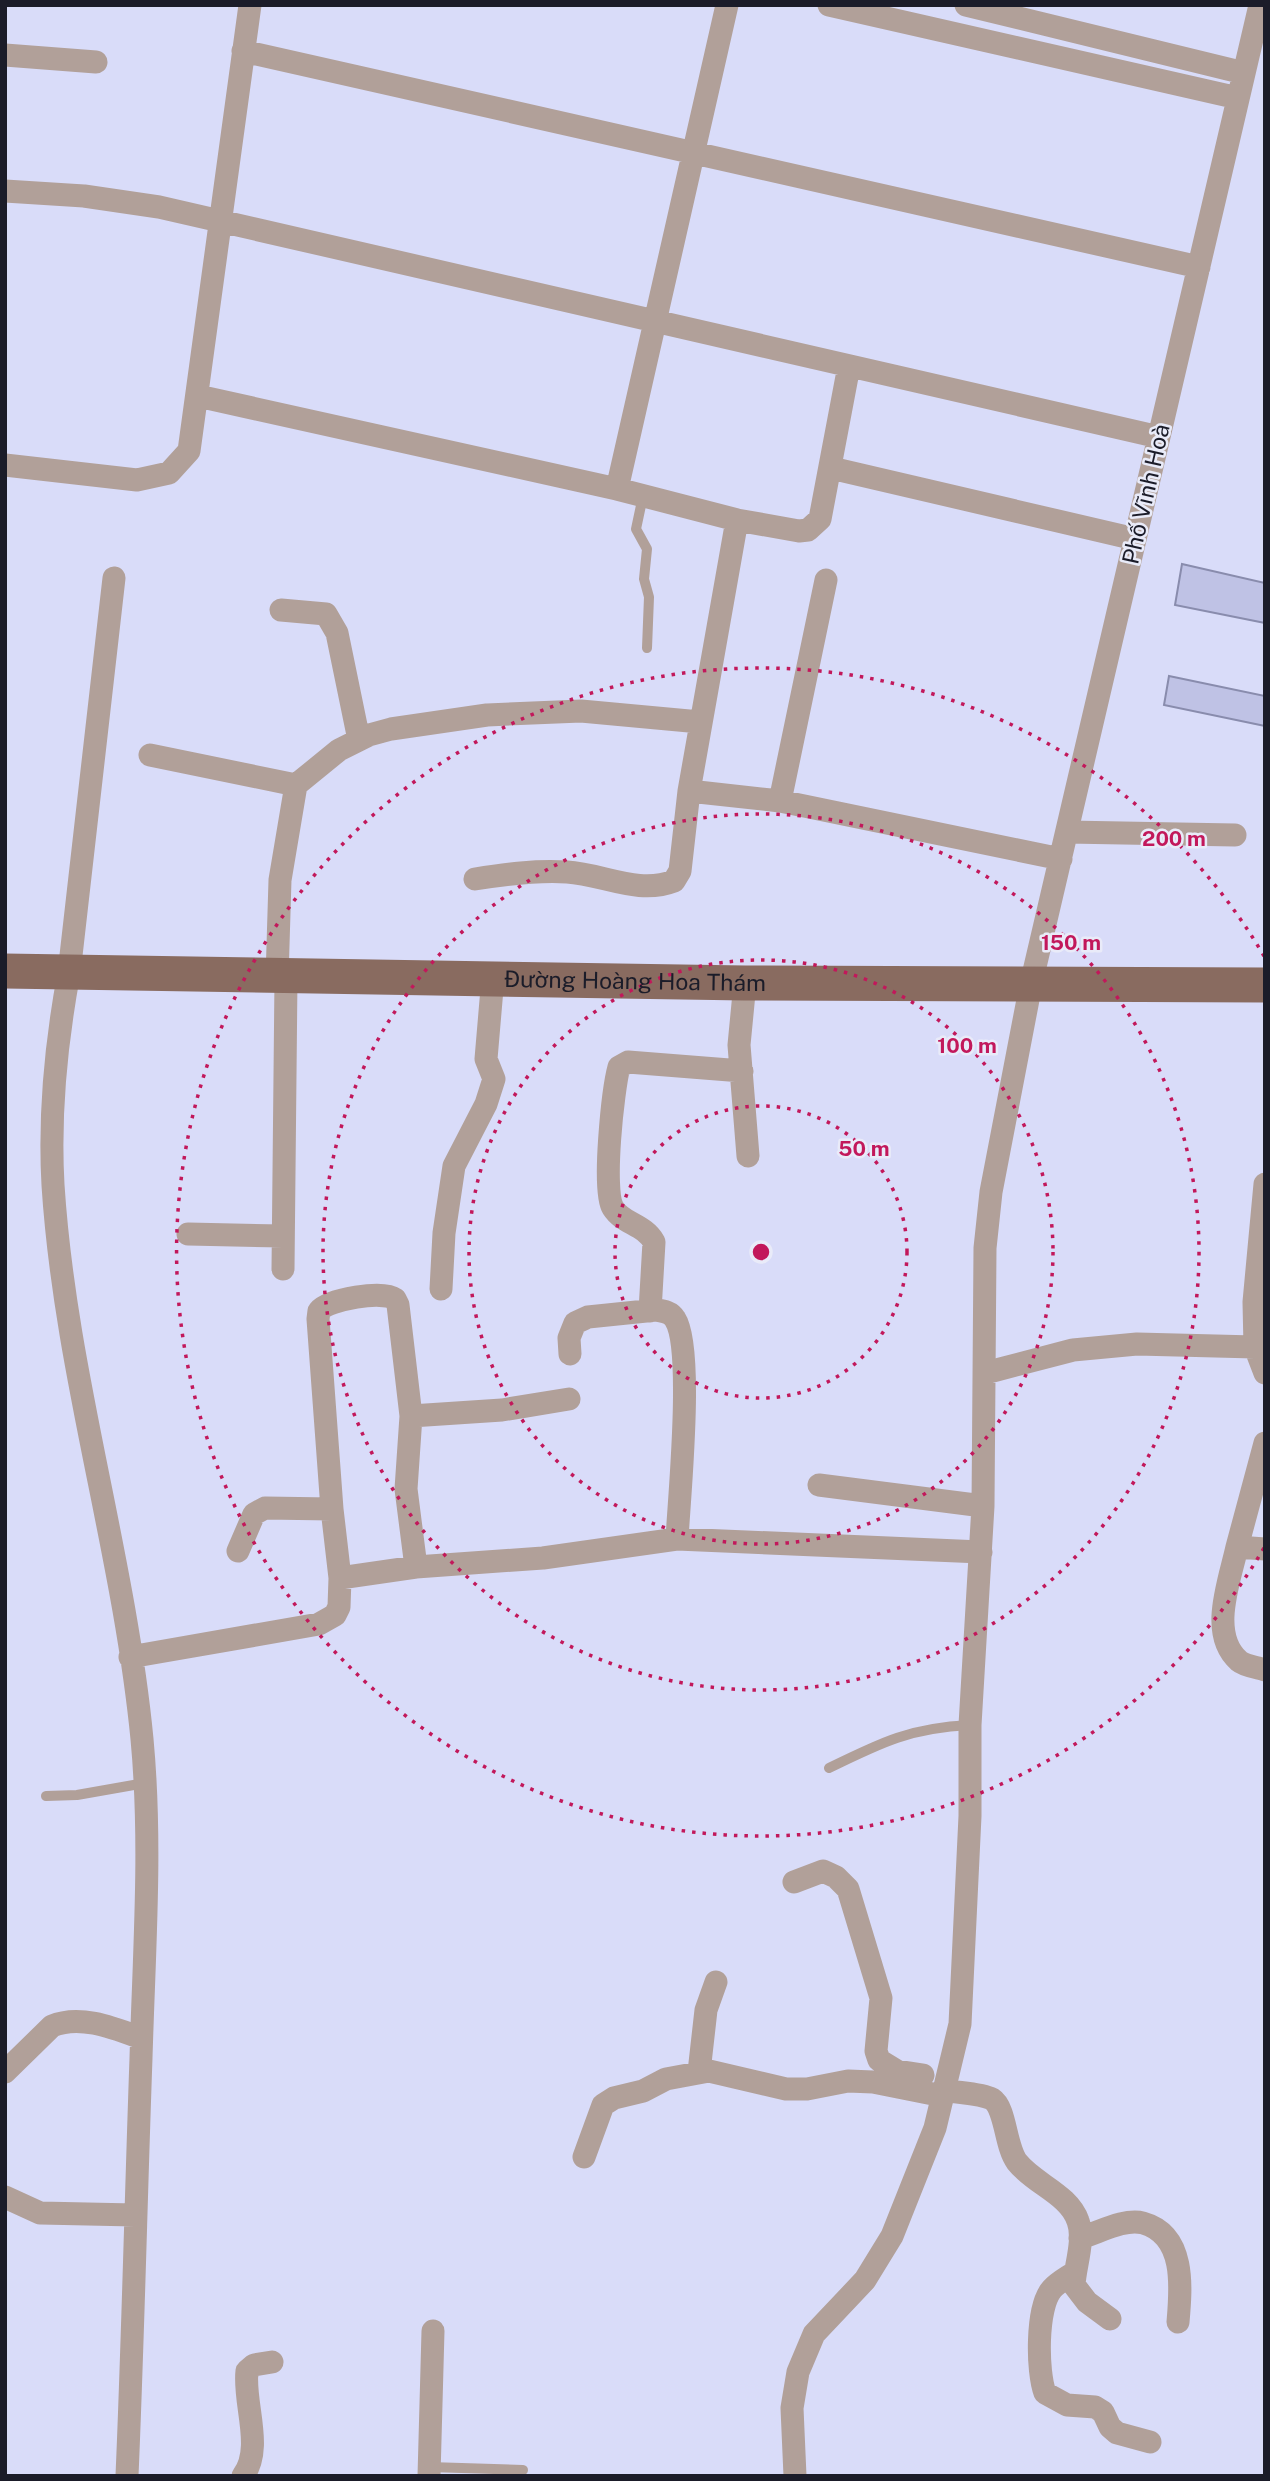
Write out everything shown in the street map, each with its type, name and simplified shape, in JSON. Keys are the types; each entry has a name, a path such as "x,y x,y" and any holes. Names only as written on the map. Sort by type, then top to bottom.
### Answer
{"main road":[{"name":"Đường Hoàng Hoa Thám","path":"5,971 281,978 493,977 745,983 1265,985"}],"street":[{"path":"5,465 136,480 169,473 190,451 218,221 250,5"},
{"path":"617,489 727,5"},
{"path":"829,5 1238,98"},
{"path":"966,5 990,8 1244,73"},
{"name":"Phố Vĩnh Hoà","path":"795,2476 792,2408 798,2372 814,2334 865,2280 892,2236 914,2185 945,2088 960,2024 970,1816 970,1725 983,1506 985,1248 991,1192 1031,984 1260,5"},
{"path":"982,40 990,8"},
{"path":"243,51 1199,267"},
{"path":"5,55 96,62"},
{"path":"5,191 134,204 218,221 1159,437"},
{"path":"198,396 617,489 737,520 808,530 820,519 849,366"},
{"path":"831,468 1135,539"},
{"path":"475,879 523,872 570,872 647,887 674,881 680,871 700,722 737,520"},
{"path":"114,578 69,973 59,1029 52,1111 53,1183 62,1277 130,1657 145,1783 146,1904 127,2476"},
{"path":"780,802 826,580"},
{"path":"281,610 326,614 330,619 337,633 359,740"},
{"path":"283,1269 280,880 296,785 339,750 391,729 487,715 581,712 700,722"},
{"path":"150,755 296,785"},
{"path":"689,791 780,802 1060,859"},
{"path":"1067,832 1235,835"},
{"path":"442,1289 444,1233 454,1166 461,1147 486,1104 494,1079 486,1059 493,977"},
{"path":"745,983 739,1045 748,1156"},
{"path":"650,1311 654,1242 643,1228 619,1216 608,1197 619,1067 628,1062 742,1071"},
{"path":"1265,1184 1255,1262 1255,1347 1265,1373"},
{"path":"188,1234 283,1236"},
{"path":"130,1657 328,1621 339,1607 340,1578 318,1319 324,1305 385,1295 395,1299 411,1416 406,1489 416,1567"},
{"path":"570,1354 569,1338 575,1323 588,1317 666,1311 675,1319 684,1414 677,1539"},
{"path":"985,1373 1073,1350 1138,1344 1255,1347"},
{"path":"411,1416 502,1410 569,1399"},
{"path":"1265,1443 1237,1547 1222,1626 1233,1654 1241,1663 1265,1670"},
{"path":"819,1485 983,1506"},
{"path":"238,1551 254,1514 265,1508 332,1508"},
{"path":"340,1578 416,1567 543,1558 677,1539 981,1552"},
{"path":"1237,1547 1265,1549"},
{"path":"794,1882 823,1871 848,1889 881,1998 876,2050 879,2060 897,2071 945,2088 990,2098 998,2106 1008,2149 1019,2165 1067,2204 1078,2222 1080,2238 1074,2285 1087,2302 1110,2319"},
{"path":"699,2072 706,2010 716,1982"},
{"path":"5,2072 51,2026 61,2022 90,2023 141,2038"},
{"path":"584,2157 603,2105 614,2098 643,2091 666,2079 699,2072 709,2071 786,2089 807,2089 848,2081 945,2088"},
{"path":"5,2197 40,2213 135,2215"},
{"path":"1080,2238 1119,2224 1142,2223 1160,2233 1176,2256 1182,2279 1178,2322"},
{"path":"1075,2272 1052,2290 1046,2299 1040,2341 1039,2377 1045,2393 1067,2405 1095,2407 1103,2412 1110,2427 1117,2433 1150,2442"},
{"path":"429,2471 433,2331"},
{"path":"243,2476 250,2467 251,2444 247,2371 254,2365 272,2362"}],"lane":[{"path":"643,496 636,529 647,549 644,579 649,597 647,648"},
{"path":"830,1768 904,1733 936,1727 970,1725"},
{"path":"46,1796 77,1795 145,1783"},
{"path":"429,2471 523,2470"}],"building":[{"path":"1182,564 1265,583 1265,623 1175,605"},
{"path":"1169,676 1265,696 1265,726 1164,705"}]}
